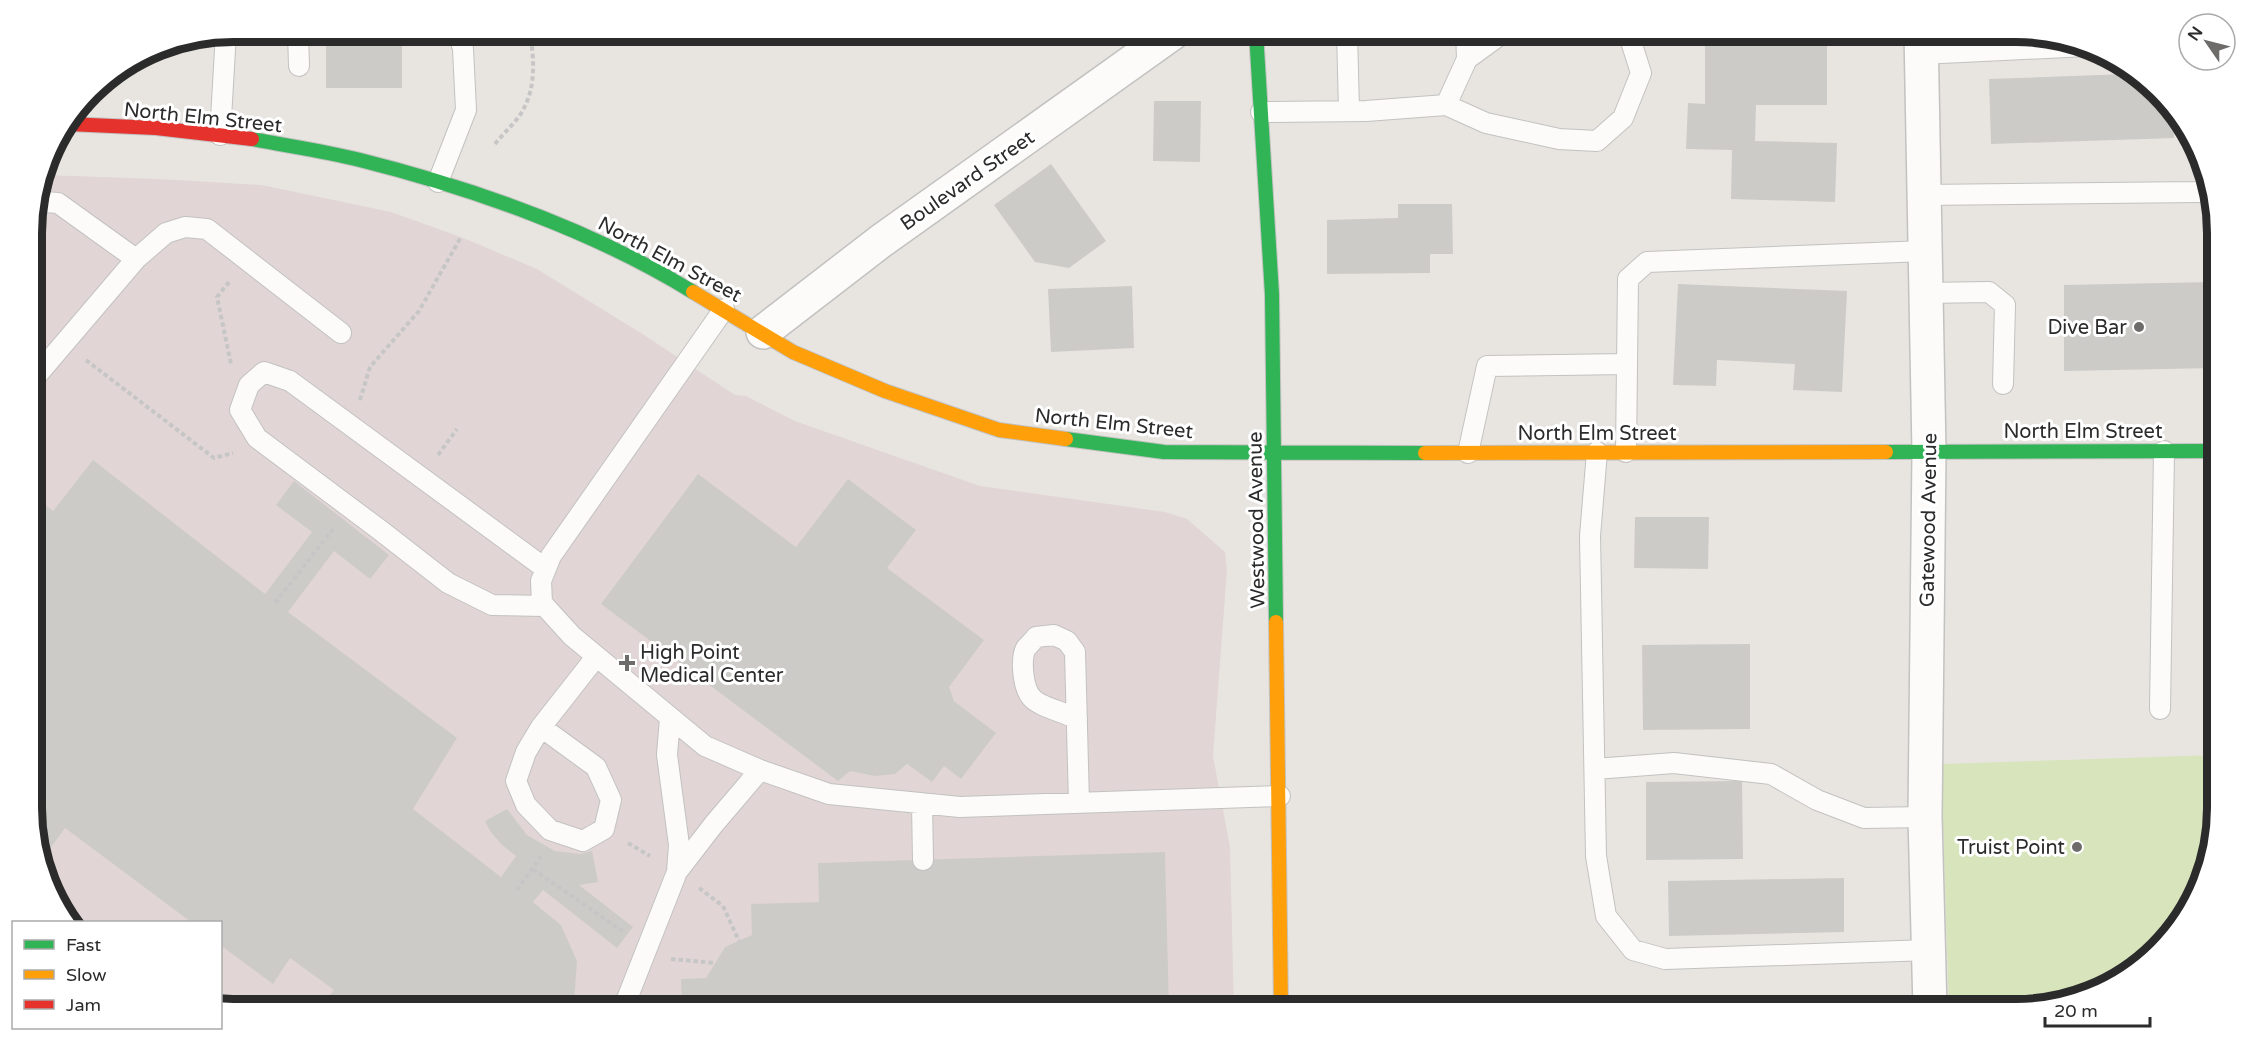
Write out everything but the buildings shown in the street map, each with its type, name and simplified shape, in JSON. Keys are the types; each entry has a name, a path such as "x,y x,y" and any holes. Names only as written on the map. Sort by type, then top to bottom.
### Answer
{"street":[{"name":"Boulevard Street","path":"763,332 881,241 1160,42"},
{"name":"Westwood Avenue","path":"1257,42 1272,295 1281,999"},
{"name":"Gatewood Avenue","path":"1921,43 1929,452 1925,817 1930,999"},
{"name":"North Elm Street","path":"76,124 156,128 220,135 358,159 467,190 574,231 676,281 793,352 885,391 999,430 1164,452 2207,451"}],"lane":[{"path":"298,42 299,66"},
{"path":"438,182 466,110 461,42"},
{"path":"1347,42 1348,111"},
{"path":"1446,105 1467,59 1466,42"},
{"path":"1467,59 1490,42"},
{"path":"1261,112 1348,111 1446,105 1486,123 1559,139 1597,141 1623,118 1641,73 1631,42"},
{"path":"220,135 225,43"},
{"path":"1921,43 2049,45"},
{"path":"1924,195 2201,191"},
{"path":"45,202 58,203 136,259"},
{"path":"42,369 136,259 166,233 185,227 207,229 341,333"},
{"path":"1626,452 1628,279 1647,262 1925,251"},
{"path":"1926,293 1989,292 2005,305 2003,384"},
{"path":"723,309 551,556 541,581 542,603 572,636 596,657 705,746 760,770 829,794 960,807 1280,796"},
{"path":"1468,453 1487,366 1627,364"},
{"path":"545,606 492,605 448,583 257,438 240,410 249,385 264,372 290,381 546,569"},
{"path":"2160,709 2164,451"},
{"path":"1597,452 1590,536 1594,769 1596,856 1606,916 1634,950 1665,959 1929,950"},
{"path":"542,727 596,767 611,800 604,829 583,841 550,831 526,806 516,781 526,752 542,727 596,657"},
{"path":"670,718 667,755 679,845 677,872"},
{"path":"1077,719 1079,803"},
{"path":"1594,769 1674,763 1771,774 1816,800 1864,818 1925,817"},
{"path":"627,999 677,872 760,770"},
{"path":"922,803 923,860"}],"path":[{"path":"495,144 521,114 531,90 535,71 531,42"},
{"path":"368,408 360,399 370,367 419,311 461,237"},
{"path":"247,260 217,297 230,364 249,385"},
{"path":"64,344 214,458 266,445"},
{"path":"275,603 350,507"},
{"path":"517,890 557,833"},
{"path":"533,869 627,934 672,960 715,963"}],"shaded area":[{"name":"High Point Medical Center","path":"52,175 262,185 391,212 461,237 537,269 641,333 735,395 746,396 795,421 980,486 1165,512 1187,519 1225,552 1227,570 1213,756 1230,847 1234,999 233,999 222,998 222,921 80,921 57,881 44,833 42,808 42,221"}],"green space":[{"name":"Truist Point","path":"2207,755 2207,808 2203,845 2197,869 2175,914 2142,952 2122,967 2077,989 2028,999 1949,999 1941,764"}],"traffic: fast":[{"path":"1257,42 1272,295 1276,622"},
{"path":"252,139 360,160 488,198 574,231 655,270 693,292"},
{"path":"1066,439 1164,452 1425,453"},
{"path":"1886,452 2207,451"}],"traffic: slow":[{"path":"693,292 793,352 885,391 999,430 1066,439"},
{"path":"1425,453 1886,452"},
{"path":"1276,622 1281,999"}],"traffic: jam":[{"path":"76,124 156,128 252,139"}],"place":[{"name":"Dive Bar","path":"2139,327"},
{"name":"High Point Medical Center","path":"627,663"},
{"name":"Truist Point","path":"2077,847"}]}
